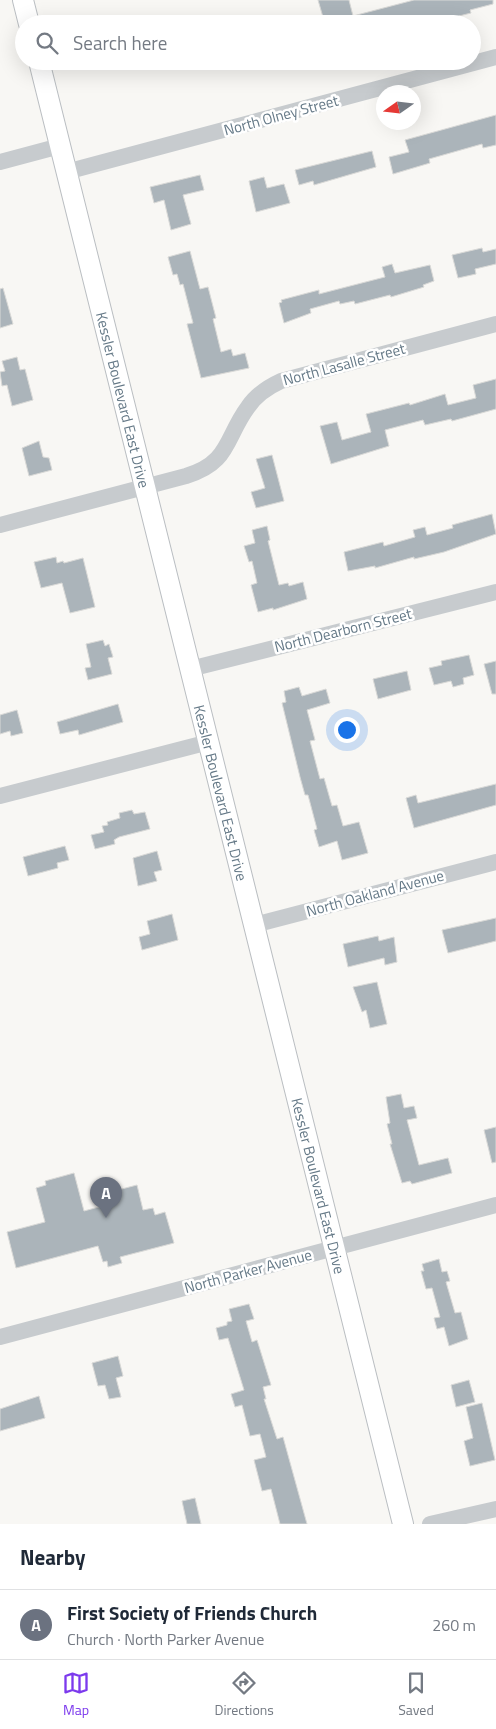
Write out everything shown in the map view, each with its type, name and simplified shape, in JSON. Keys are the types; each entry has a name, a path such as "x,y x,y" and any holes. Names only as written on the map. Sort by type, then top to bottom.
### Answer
{"main road":[{"path":"23,0 27,15"},
{"name":"Kessler Boulevard East Drive","path":"41,70 403,1524"}],"street":[{"name":"North Olney Street","path":"481,61 496,57"},
{"name":"North Olney Street","path":"66,172 447,70"},
{"path":"0,162 60,146"},
{"name":"North Lasalle Street","path":"0,525 186,476 209,466 223,453 240,419 251,403 259,394 281,381 496,324"},
{"name":"North Dearborn Street","path":"190,669 496,592"},
{"path":"0,796 208,742"},
{"name":"North Oakland Avenue","path":"254,925 496,862"},
{"name":"North Parker Avenue","path":"0,1337 496,1205"},
{"path":"430,1524 496,1509"}],"building":[{"path":"318,0 349,0 353,15 322,15"},
{"path":"414,0 493,0 493,4 470,10 471,13 463,15 357,15"},
{"path":"496,115 496,145 483,148 482,144 429,159 430,163 393,174 389,157 409,152 405,140"},
{"path":"372,151 376,167 314,185 313,181 299,185 295,170"},
{"path":"200,175 204,190 183,195 191,224 171,230 164,200 154,203 150,187"},
{"path":"264,177 267,188 284,184 290,203 256,212 249,181"},
{"path":"482,248 483,252 496,249 496,264 475,269 476,274 458,278 452,255"},
{"path":"190,251 200,289 208,287 216,318 213,319 221,352 231,349 233,356 245,353 249,368 201,378 187,324 193,323 183,284 180,285 177,274 173,275 168,257"},
{"path":"392,264 395,273 430,265 434,281 423,285 424,287 391,297 390,295 355,304 354,301 340,304 339,301 310,309 311,313 284,323 279,303 282,302 281,300 319,290 319,294 385,277 382,267"},
{"path":"3,288 13,324 0,328 0,289"},
{"path":"17,357 20,370 25,369 33,400 12,406 7,385 2,386 0,372 5,371 2,361"},
{"path":"496,379 496,409 452,421 451,419 425,425 423,420 385,430 389,446 331,464 320,426 337,422 342,440 371,432 366,414 409,403 410,405 445,394 448,405 476,398 473,385"},
{"path":"39,441 43,457 49,458 52,470 29,476 22,448"},
{"path":"272,455 284,501 256,508 251,492 265,488 256,459"},
{"path":"492,514 496,534 444,552 414,559 414,557 375,568 375,566 348,571 344,552 383,542 384,546 415,537 413,530 425,527 427,535 453,528 452,525"},
{"path":"267,526 270,540 268,541 279,585 288,583 289,586 303,582 307,599 273,610 273,608 258,612 251,585 257,583 252,561 249,562 244,546 255,543 252,530"},
{"path":"56,557 57,563 83,558 95,607 70,613 62,583 41,588 34,562"},
{"path":"103,640 105,646 109,644 113,657 108,658 112,674 88,680 85,668 91,667 86,644"},
{"path":"469,655 474,675 463,678 464,684 453,687 451,681 434,685 429,668 442,665 441,661"},
{"path":"496,661 496,694 492,694 484,664"},
{"path":"407,671 411,690 378,699 373,679"},
{"path":"299,687 302,696 326,689 330,703 307,710 315,740 310,741 320,779 324,778 332,806 337,805 343,826 359,822 368,853 342,860 337,841 319,847 314,830 317,829 308,795 305,795 300,777 282,703 286,702 284,691"},
{"path":"118,704 123,722 79,735 78,730 60,734 57,722"},
{"path":"17,710 23,733 11,736 10,731 0,734 0,715"},
{"path":"496,784 496,805 414,828 406,798 416,795 418,803"},
{"path":"132,810 134,814 145,812 150,829 119,837 114,840 115,844 95,849 91,835 104,832 102,826 108,825 107,822 120,818 119,813"},
{"path":"65,846 69,860 57,863 58,868 28,876 23,857"},
{"path":"157,851 162,870 154,872 157,881 138,886 133,858"},
{"path":"172,914 178,940 142,950 139,937 150,934 147,921"},
{"path":"496,918 496,941 448,953 442,930"},
{"path":"378,936 379,941 394,937 397,962 385,965 384,958 348,967 343,944"},
{"path":"377,982 387,1024 370,1028 366,1010 362,1012 353,987"},
{"path":"401,1094 404,1108 414,1106 417,1118 407,1120 419,1165 448,1158 452,1173 412,1184 410,1181 402,1183 390,1144 392,1144 387,1124 390,1123 386,1097"},
{"path":"496,1127 496,1162 492,1163 484,1130"},
{"path":"74,1173 84,1211 117,1202 114,1191 137,1185 143,1210 153,1208 155,1215 165,1212 174,1243 120,1257 122,1263 108,1267 107,1261 103,1262 98,1246 16,1268 7,1232 45,1222 36,1188 46,1185 45,1181"},
{"path":"439,1259 442,1272 447,1271 450,1281 446,1282 455,1313 461,1312 468,1339 449,1346 444,1327 437,1329 434,1318 440,1317 432,1288 426,1289 421,1271 424,1271 422,1264"},
{"path":"249,1304 254,1319 246,1321 252,1342 257,1340 271,1385 263,1387 266,1399 264,1399 277,1439 283,1437 307,1524 280,1524 271,1489 262,1491 254,1460 266,1457 260,1434 250,1436 242,1405 235,1407 231,1394 244,1390 228,1338 219,1340 216,1328 227,1325 227,1322 232,1321 229,1309"},
{"path":"118,1356 123,1376 116,1378 121,1397 109,1399 105,1385 98,1386 92,1363"},
{"path":"469,1380 475,1402 456,1407 451,1385"},
{"path":"39,1396 45,1418 0,1431 0,1409"},
{"path":"482,1403 495,1460 470,1466 464,1441 473,1438 466,1407"},
{"path":"195,1498 201,1524 187,1524 182,1501"}],"place":[{"name":"First Society of Friends Church","path":"106,1218"}]}
